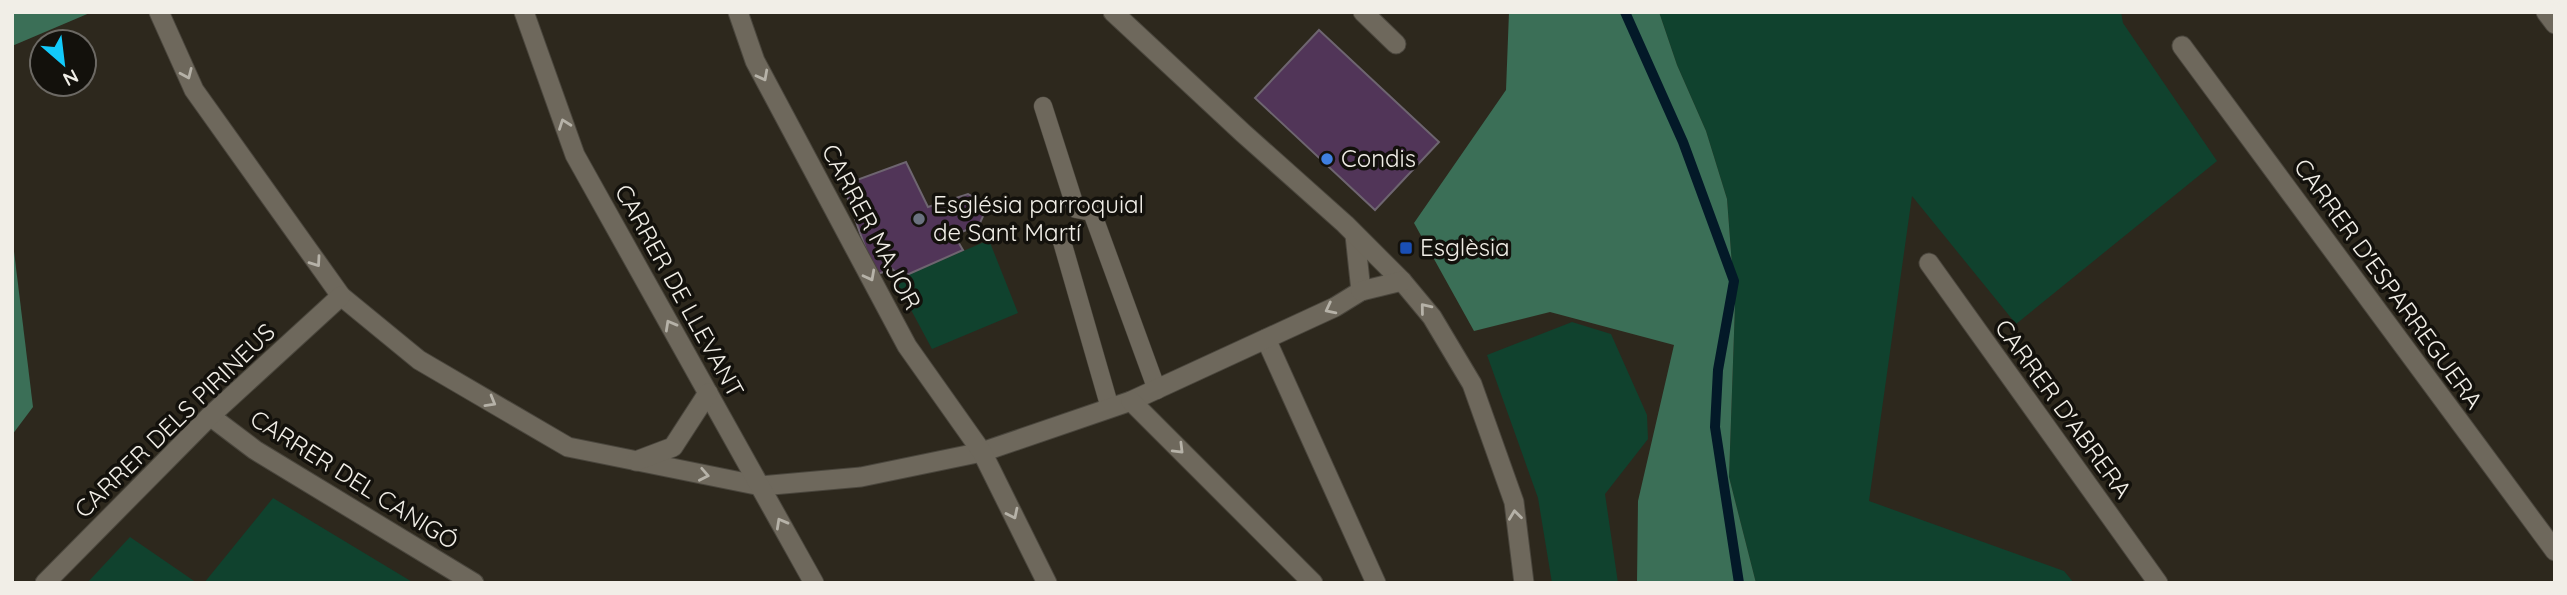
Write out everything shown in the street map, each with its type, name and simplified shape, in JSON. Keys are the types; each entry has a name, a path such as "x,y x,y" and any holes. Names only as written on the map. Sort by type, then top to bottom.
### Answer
{"street":[{"path":"159,12 194,90 341,296 419,360 568,447 761,486 861,477 982,452 1131,401 1335,307 1361,291 1402,281"},
{"name":"CARRER DE LLEVANT","path":"524,12 575,155 814,583"},
{"name":"CARRER MAJOR","path":"738,12 755,61 907,346 982,452 1047,583"},
{"path":"1113,12 1355,234 1402,281 1432,317 1472,384 1514,502 1524,583"},
{"path":"1363,12 1396,44"},
{"path":"2546,12 2555,24"},
{"name":"CARRER D'ESPARREGUERA","path":"2182,46 2555,551"},
{"path":"1355,234 1361,291"},
{"name":"CARRER D'ABRERA","path":"1929,263 2158,583"},
{"name":"CARRER DELS PIRINEUS","path":"45,583 210,416 341,296"},
{"path":"1266,339 1376,583"},
{"path":"635,461 673,446 708,393"},
{"path":"1131,401 1314,583"},
{"name":"CARRER DEL CANIGÓ","path":"210,416 255,450 474,583"}],"lane":[{"path":"1043,106 1076,209 1092,212 1157,390"},
{"path":"1060,238 1110,408"}],"green space":[{"path":"12,12 92,12 54,28 28,28 28,39 12,46"},
{"path":"1509,12 1659,12 1677,65 1706,131 1727,199 1735,305 1729,477 1756,583 1637,583 1638,501 1674,345 1550,312 1474,331 1414,223 1506,90"},
{"path":"1659,12 2121,12 2123,23 2217,161 2016,324 1912,196 1869,501 2064,571 2074,583 1756,583 1729,477 1735,305 1727,199 1706,131 1677,65"},
{"path":"12,235 33,407 12,435"},
{"path":"989,240 1018,313 932,349 895,280"},
{"path":"1572,322 1611,334 1647,415 1648,439 1605,494 1618,583 1552,583 1538,498 1487,355"},
{"path":"273,498 414,583 204,583"},
{"path":"130,537 197,583 87,583"}],"building":[{"path":"1319,30 1439,142 1375,210 1255,98"},
{"name":"Església parroquial de Sant Martí","path":"906,162 928,207 968,194 981,201 985,212 979,225 954,235 963,250 902,277 892,269 875,275 843,185"}],"waterway":[{"path":"1625,12 1683,142 1734,281 1718,370 1715,427 1739,583"}],"place":[{"name":"Condis","path":"1327,159"},
{"name":"Església parroquial de Sant Martí","path":"919,219"},
{"name":"Esglèsia","path":"1406,248"}]}
